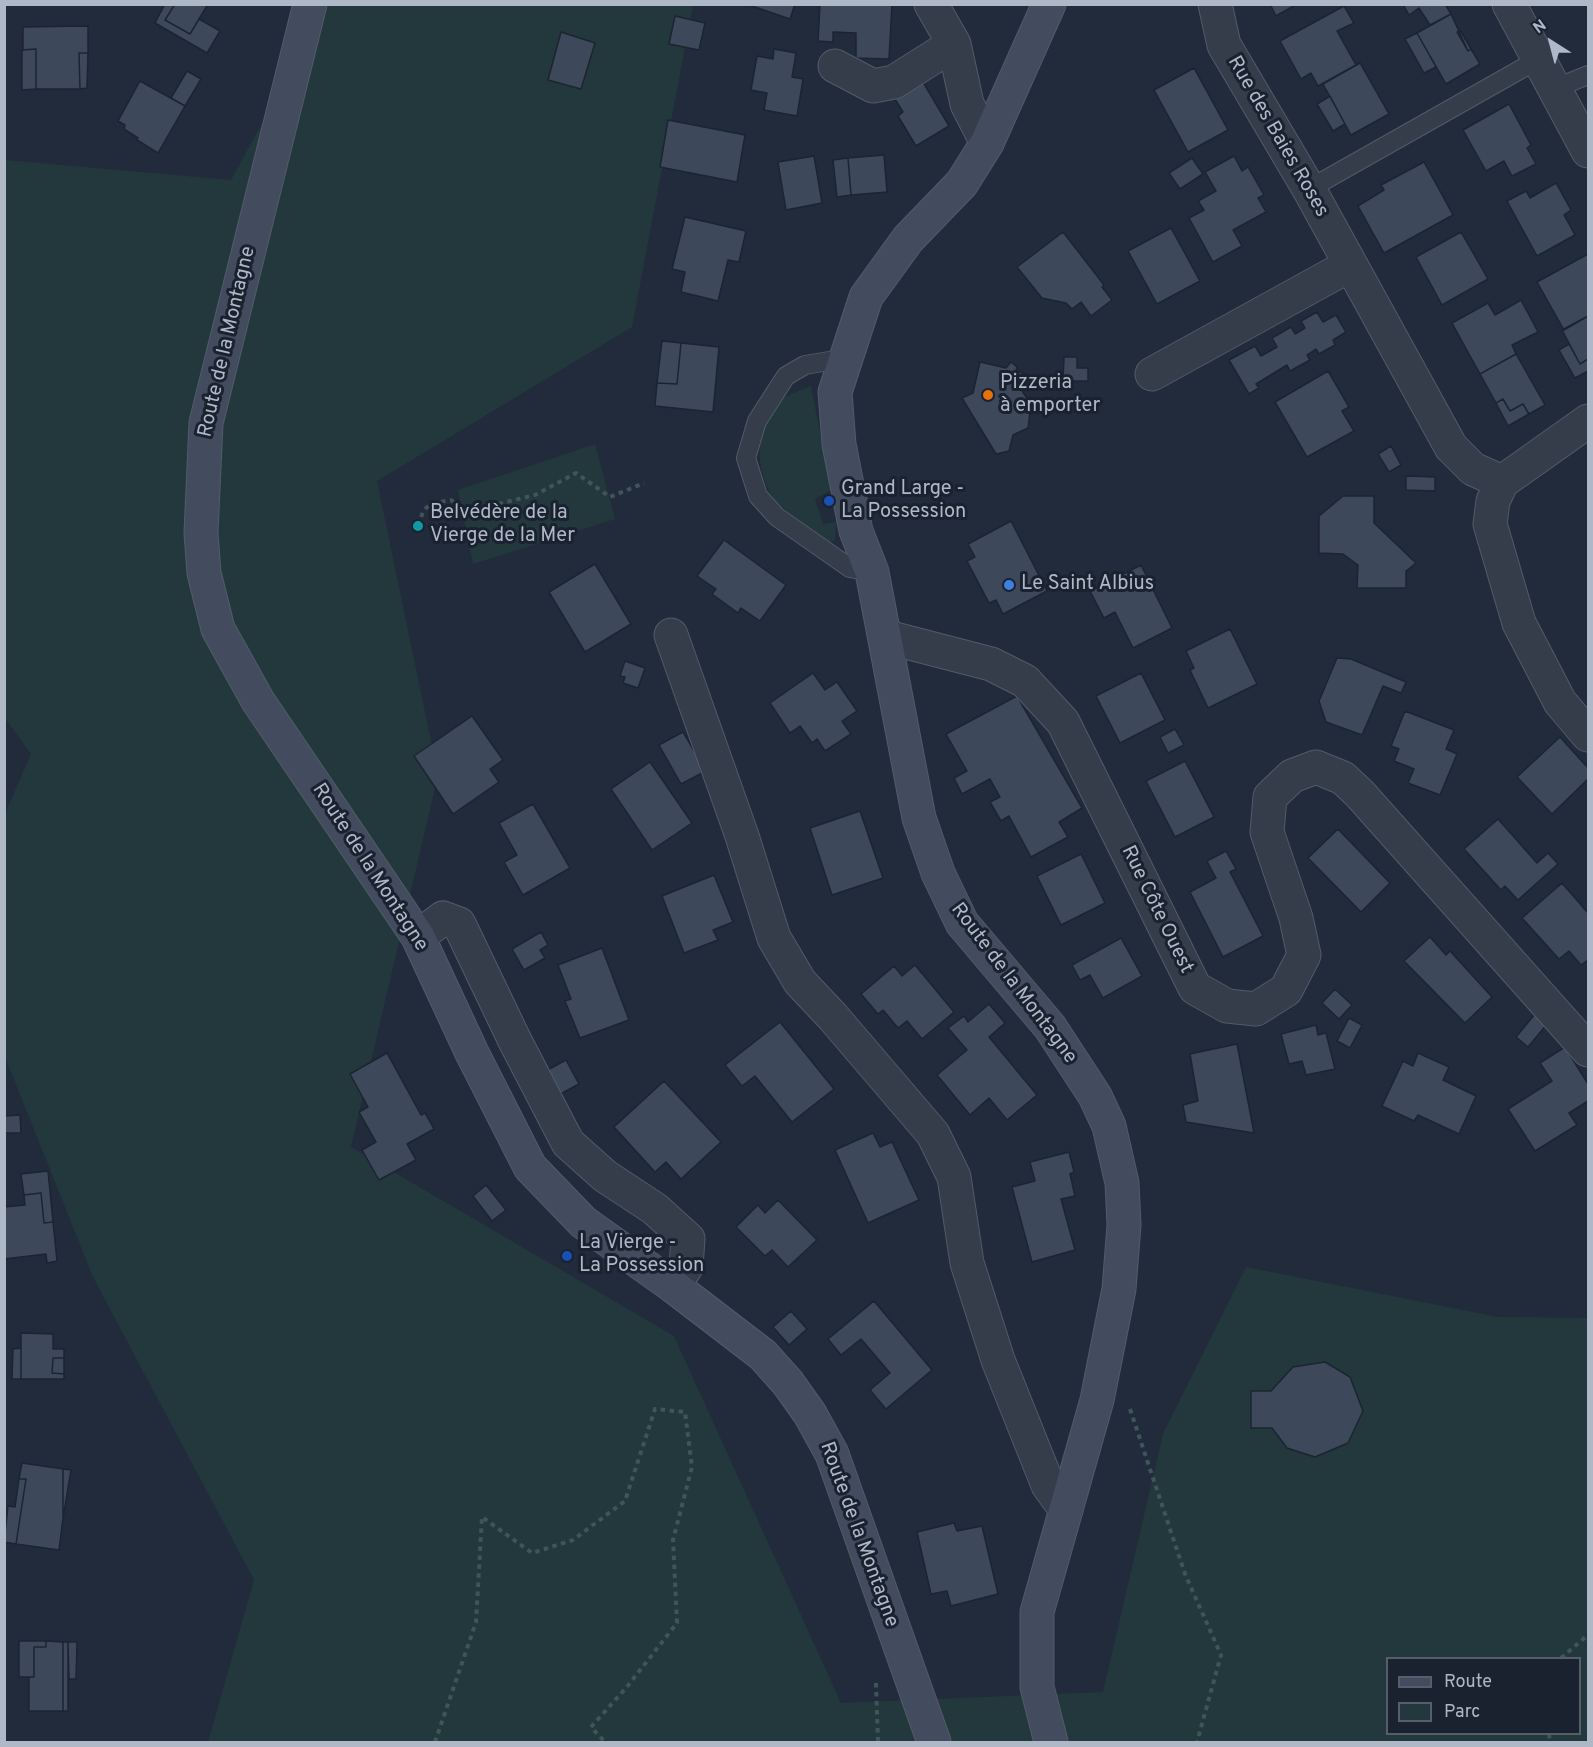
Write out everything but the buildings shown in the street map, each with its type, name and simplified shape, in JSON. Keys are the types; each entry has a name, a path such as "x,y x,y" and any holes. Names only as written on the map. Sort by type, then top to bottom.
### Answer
{"main road":[{"name":"Route de la Montagne","path":"310,4 206,423 200,504 204,573 218,629 258,701 418,936 472,1053 530,1167 583,1222 673,1286 763,1355 788,1383 810,1414 832,1454 934,1743"},
{"name":"Route de la Montagne","path":"1048,4 987,143 962,183 908,238 866,297 847,358 872,528 872,572 919,818 949,900 963,923 1050,1027 1095,1096 1108,1126 1122,1183 1124,1226 1119,1289 1097,1400 1037,1612 1037,1687 1051,1743"}],"street":[{"path":"931,4 954,44 967,104 987,143"},
{"name":"Rue des Baies Roses","path":"1215,4 1224,45 1309,189 1451,447 1473,469 1502,482"},
{"path":"1509,4 1588,151"},
{"path":"835,66 873,86 894,82 954,44"},
{"path":"1152,374 1350,265"},
{"path":"1588,421 1502,482 1493,501 1490,524 1519,622 1560,702 1588,735"},
{"path":"671,635 742,836 774,938 800,982 933,1134 954,1177 967,1263 998,1360 1048,1485 1066,1510"},
{"name":"Rue Côte Ouest","path":"886,637 991,664 1025,681 1063,722 1195,988 1227,1006 1256,1009 1286,990 1304,956 1296,918 1267,832 1270,797 1292,776 1316,767 1343,778 1360,794 1588,1050"},
{"path":"418,936 443,918 459,924 515,1041 568,1143 604,1176 655,1209 688,1239 686,1267 673,1286"}],"lane":[{"path":"1309,189 1539,59"},
{"path":"1556,88 1588,75"},
{"path":"847,358 805,365 786,376 757,421 746,458 758,496 777,517 850,568 872,572"}],"path":[{"path":"420,526 420,513 429,503 451,500 465,512 535,495 576,473 610,497 644,483"},
{"path":"1126,1398 1185,1574 1221,1655 1197,1743"},
{"path":"435,1743 476,1622 482,1517 532,1553 573,1540 625,1501 656,1409 685,1413 692,1467 673,1540 677,1623 626,1688 591,1727 605,1743"},
{"path":"1563,1657 1588,1635"}],"green space":[{"path":"327,5 693,5 632,327 377,481 438,775 351,1147 674,1336 841,1703 1103,1692 1163,1434 1246,1267 1498,1317 1588,1318 1588,1742 208,1742 254,1580 93,1277 5,1057 5,814 31,754 4,717 5,160 231,180"},
{"path":"811,386 831,490 815,499 823,524 836,522 835,540 828,543 777,502 765,482 760,457 762,431 771,409 784,398"},
{"path":"595,444 615,519 473,564 458,490"}],"place":[{"name":"Pizzeria à emporter","path":"988,395"},
{"name":"Grand Large - La Possession","path":"829,501"},
{"name":"Belvédère de la Vierge de la Mer","path":"418,526"},
{"name":"Le Saint Albius","path":"1009,585"},
{"name":"La Vierge - La Possession","path":"567,1256"}]}
